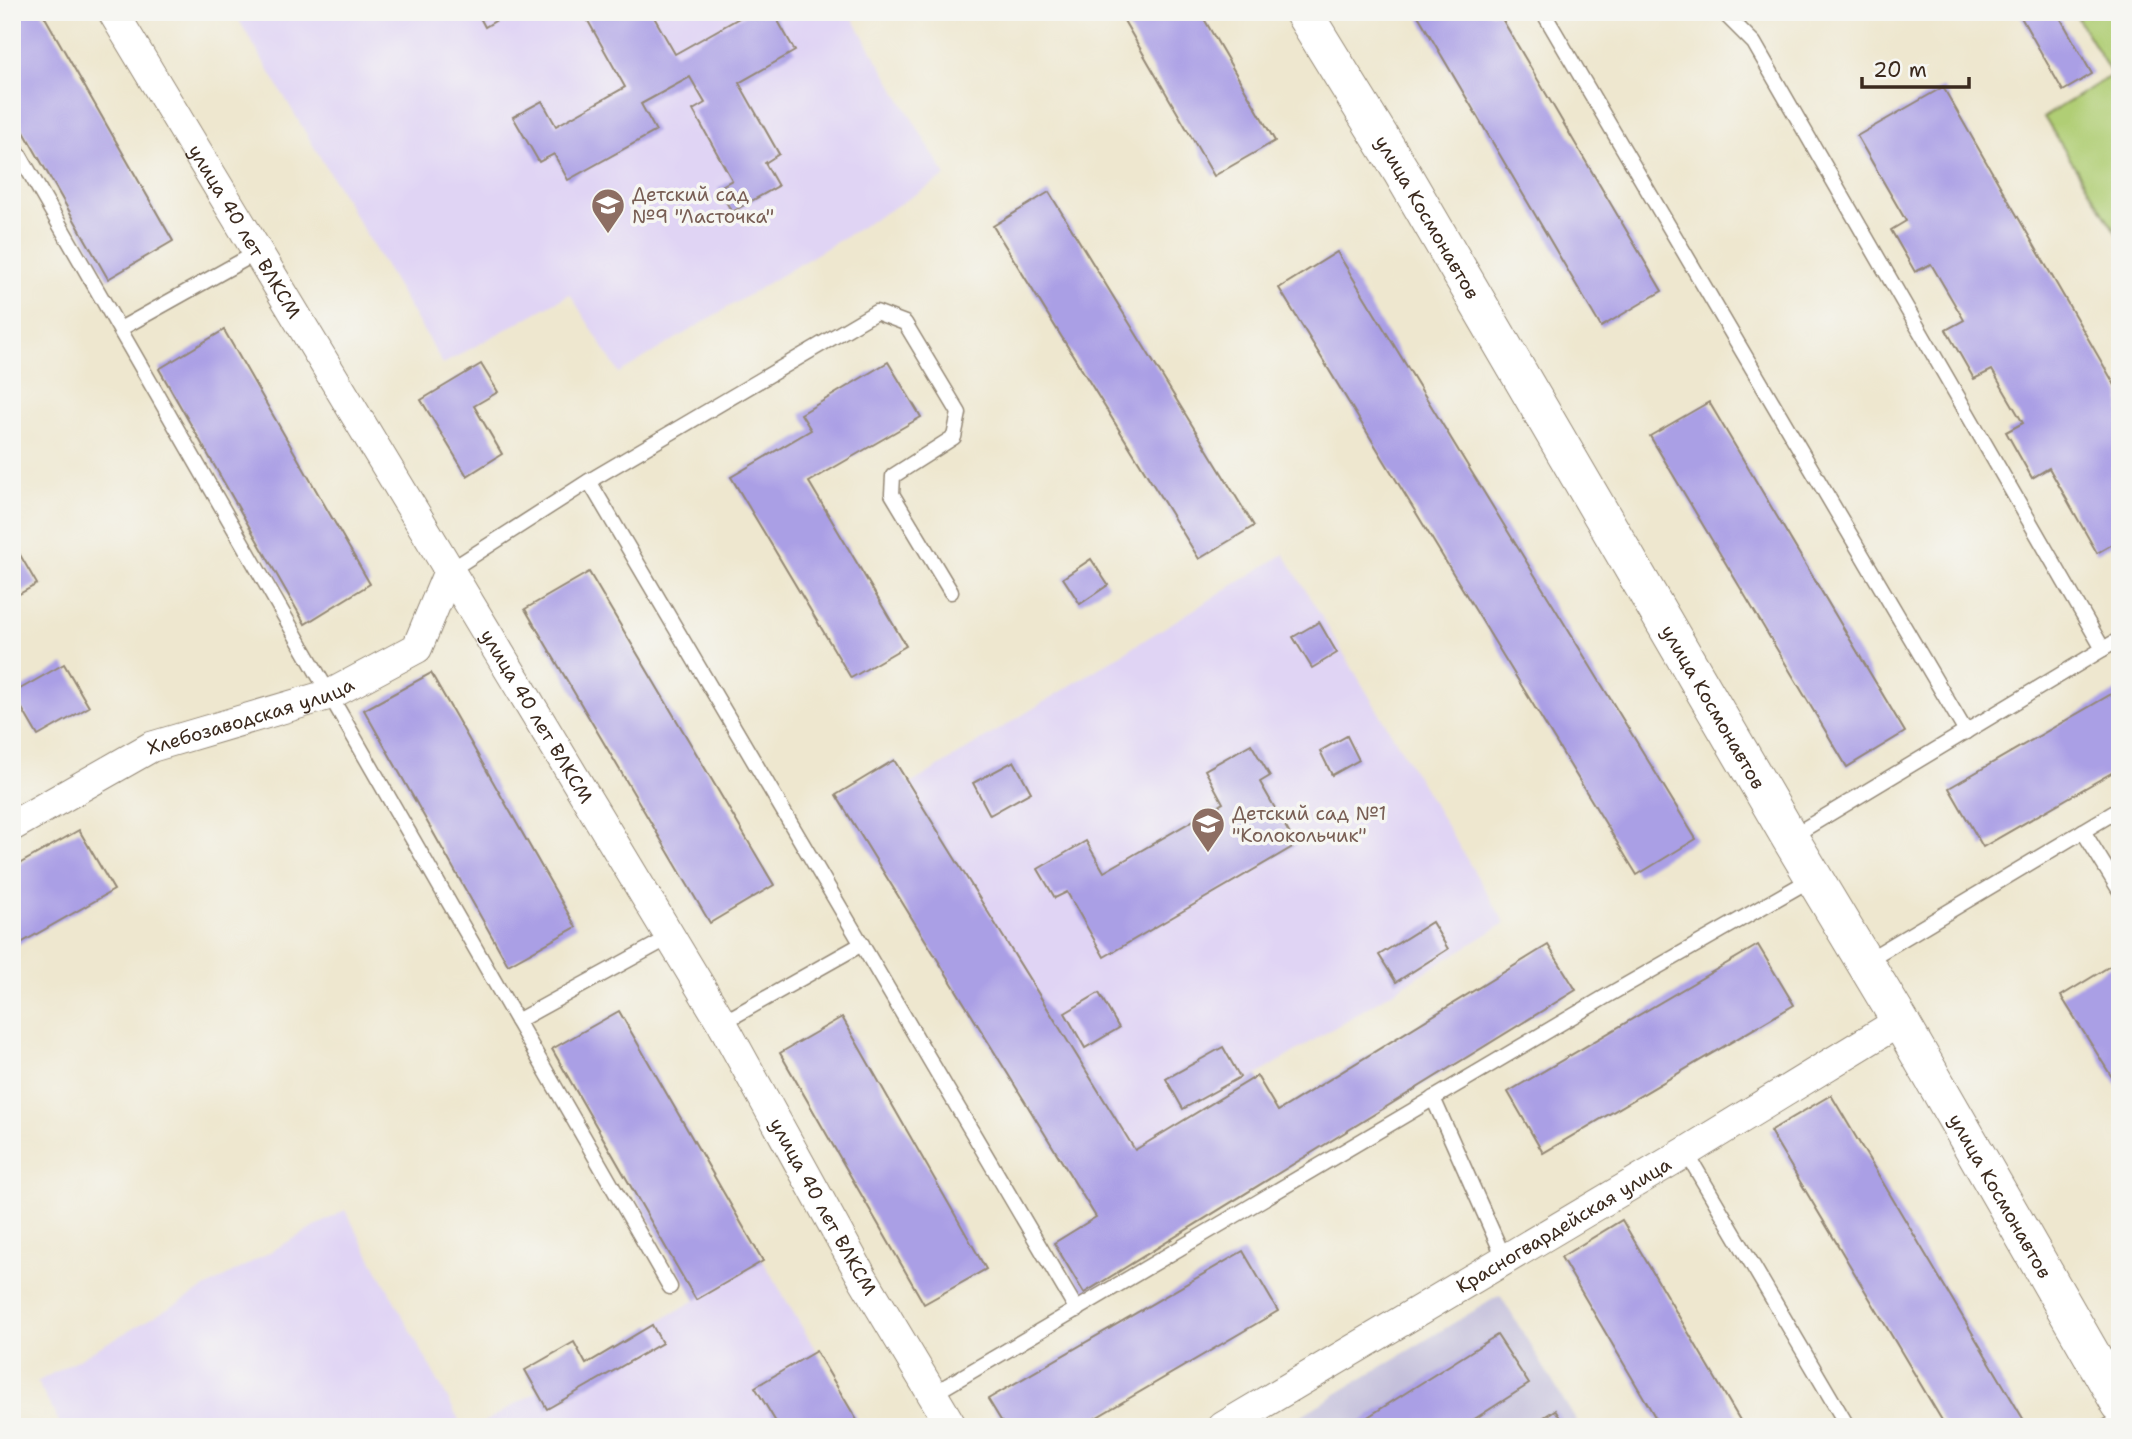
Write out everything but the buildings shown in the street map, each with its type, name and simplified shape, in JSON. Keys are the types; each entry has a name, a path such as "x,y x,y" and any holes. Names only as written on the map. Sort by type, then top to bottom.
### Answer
{"street":[{"name":"улица 40 лет ВЛКСМ","path":"113,12 722,1023 861,1275 952,1427"},
{"name":"улица Космонавтов","path":"1303,12 1401,171 1790,838 1900,1021 2120,1404"},
{"name":"Хлебозаводская улица","path":"12,826 151,747 331,694 417,648 449,571"},
{"name":"Красногвардейская улица","path":"1223,1427 1686,1152 1900,1021"}],"lane":[{"path":"1544,12 1966,732"},
{"path":"1723,12 1754,43 2103,649"},
{"path":"12,142 670,1287"},
{"path":"120,329 256,253"},
{"path":"449,571 589,481 876,312 905,323 959,413 954,437 893,476 892,494 951,592"},
{"path":"589,481 1077,1310"},
{"path":"1790,838 2120,639"},
{"path":"1864,962 2120,809"},
{"path":"2083,831 2120,891"},
{"path":"933,1394 1433,1098 1814,878"},
{"path":"517,1021 670,937"},
{"path":"722,1023 862,944"},
{"path":"1433,1098 1504,1260"},
{"path":"1686,1152 1848,1427"},
{"path":"2107,1427 2120,1419"}],"shaded area":[{"name":"Детский сад №9 \"Ласточка\"","path":"234,12 849,12 946,176 619,373 570,294 443,364"},
{"name":"Детский сад №1 \"Колокольчик\"","path":"1284,554 1505,923 1135,1150 909,785"},
{"path":"345,1210 463,1427 62,1427 37,1382"},
{"path":"763,1261 861,1427 476,1427"},
{"path":"1500,1295 1580,1427 1282,1427"}],"green space":[{"path":"2074,12 2120,12 2120,239 2044,117 2112,75"}],"place":[{"name":"Детский сад №9 \"Ласточка\"","path":"608,235"},
{"name":"Детский сад №1 \"Колокольчик\"","path":"1208,854"}]}
